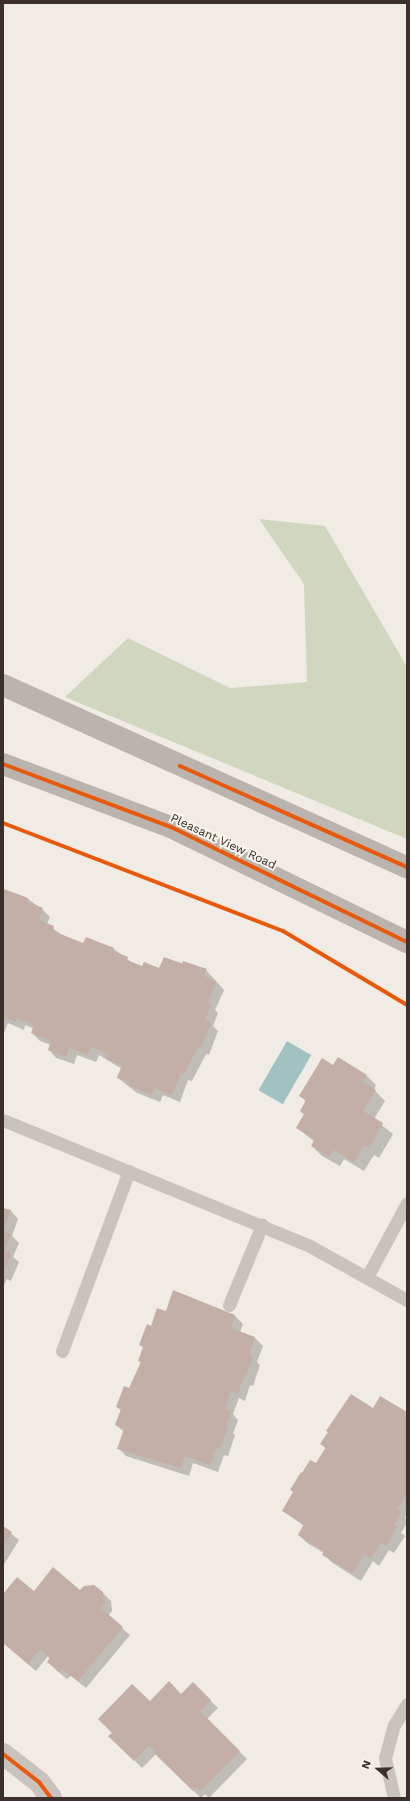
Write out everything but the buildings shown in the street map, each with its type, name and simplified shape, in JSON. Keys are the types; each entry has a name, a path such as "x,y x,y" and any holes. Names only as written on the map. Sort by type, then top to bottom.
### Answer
{"main road":[{"path":"3,685 407,867"},
{"name":"Pleasant View Road","path":"3,764 171,827 407,942"}],"street":[{"path":"3,1754 39,1782 51,1798"}],"lane":[{"path":"3,1120 308,1245 407,1300"},
{"path":"62,1351 129,1171"},
{"path":"367,1277 407,1203"},
{"path":"229,1305 262,1225"},
{"path":"394,1798 385,1758 394,1725 407,1704"}],"green space":[{"path":"259,519 325,526 407,667 407,839 65,697 128,638 230,688 307,682 304,584"}],"water":[{"path":"287,1041 311,1055 283,1104 258,1090"}],"cycle path":[{"path":"3,764 171,827 407,942"},
{"path":"180,766 407,867"},
{"path":"3,823 283,931 407,1005"},
{"path":"3,1754 39,1782 51,1798"}]}
